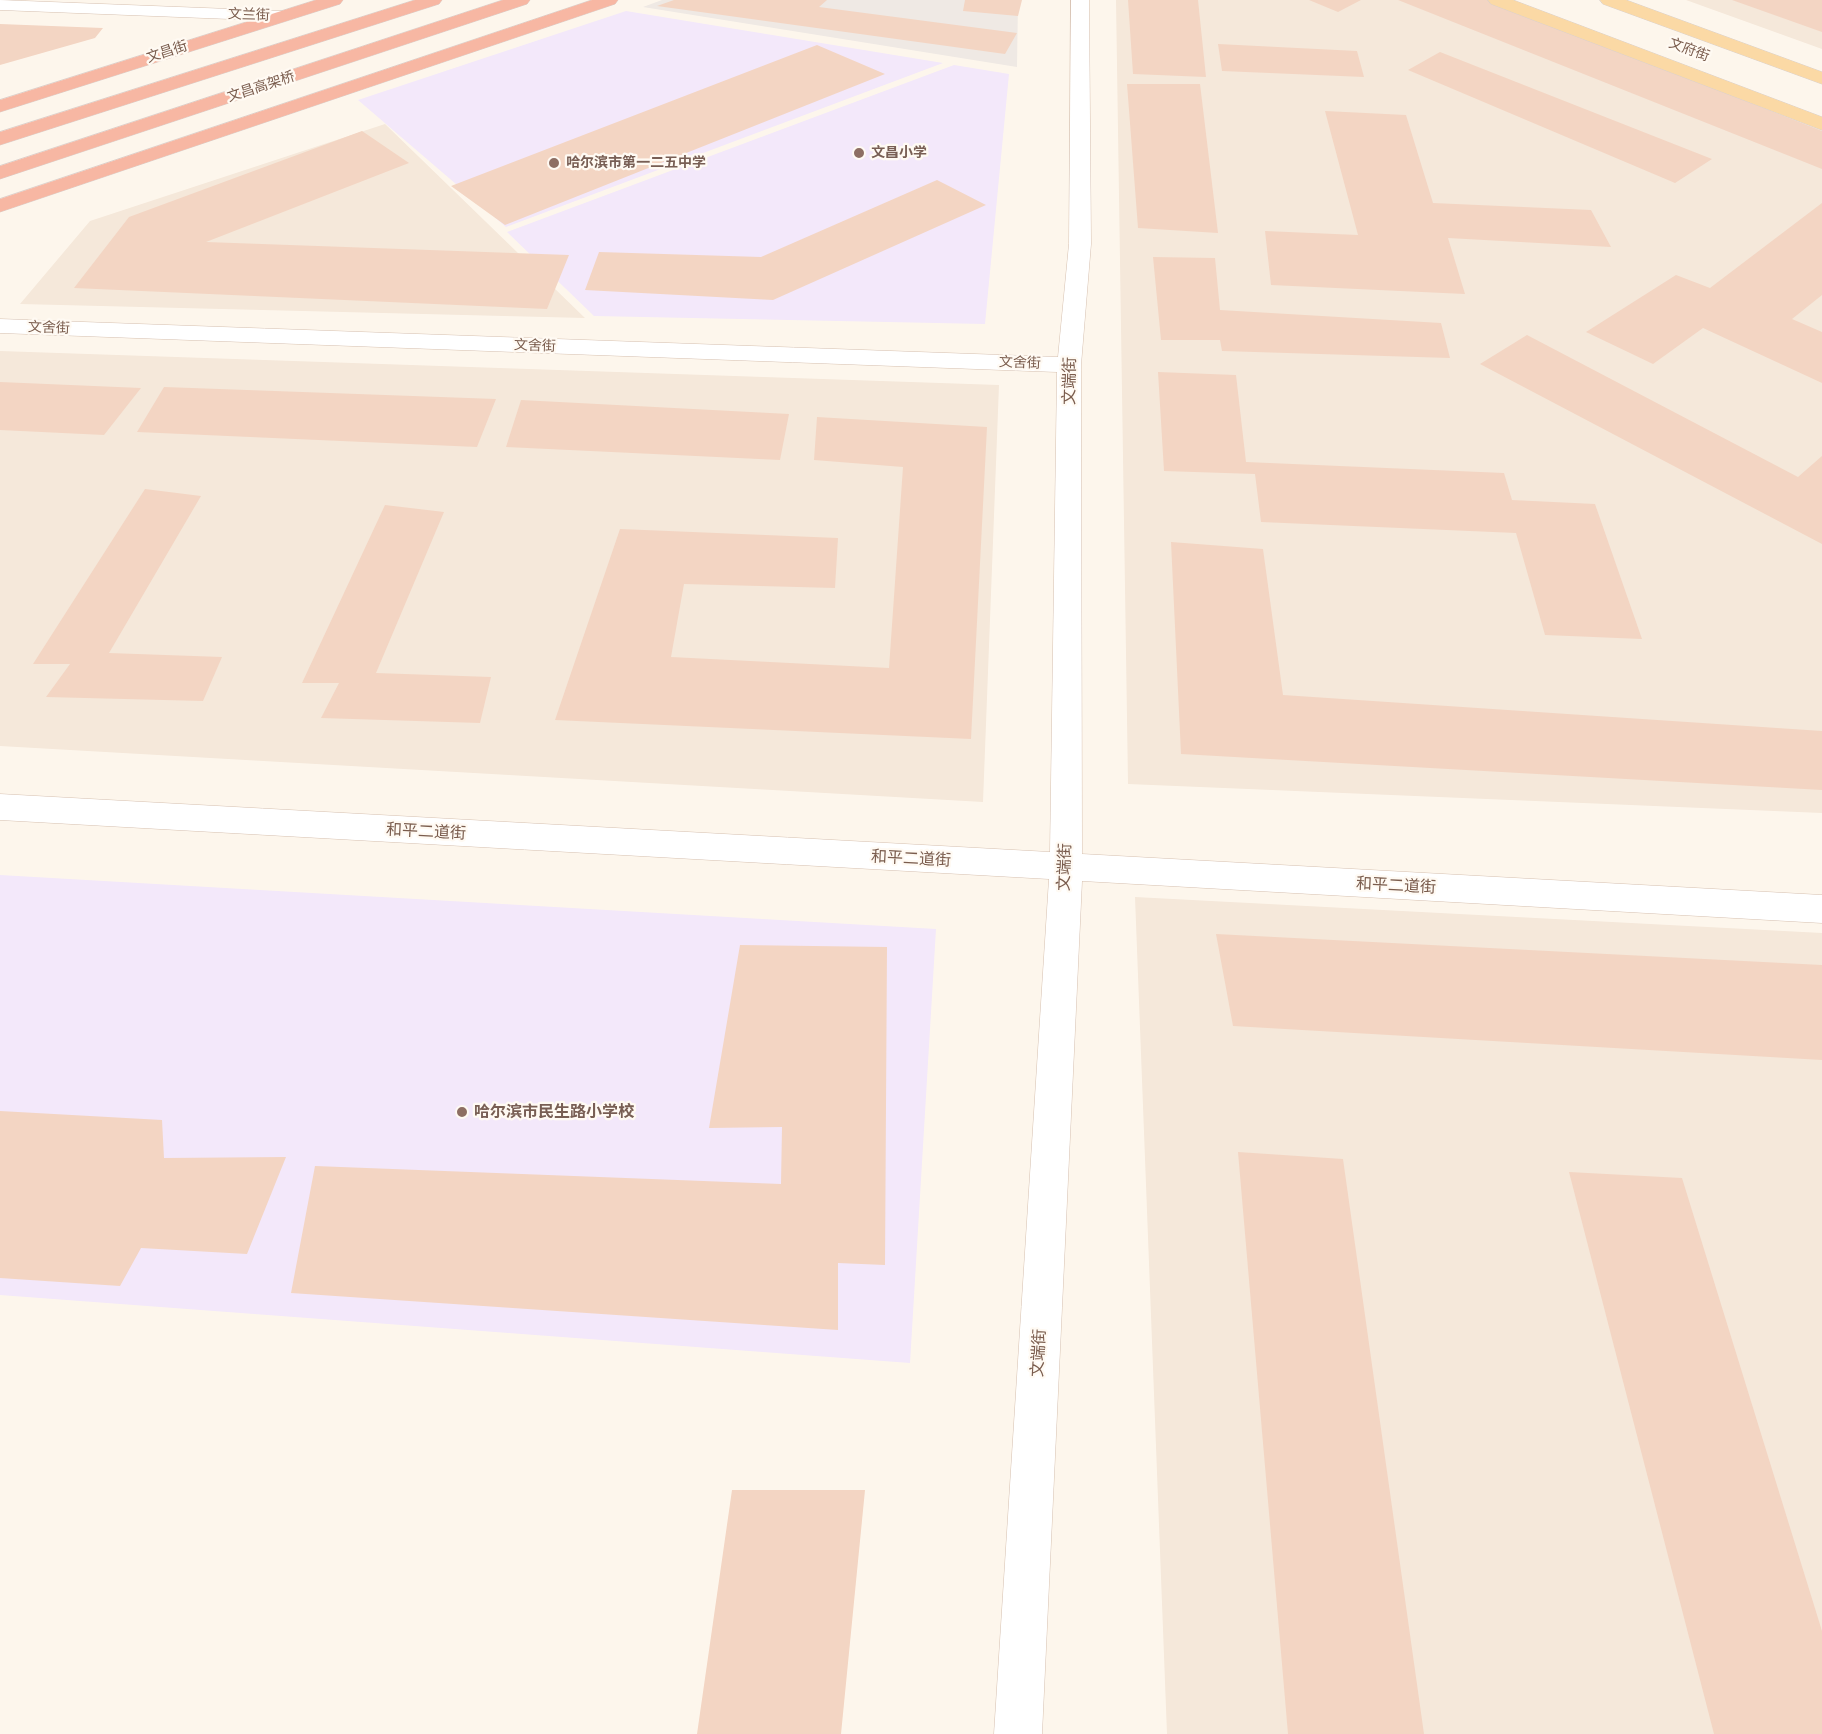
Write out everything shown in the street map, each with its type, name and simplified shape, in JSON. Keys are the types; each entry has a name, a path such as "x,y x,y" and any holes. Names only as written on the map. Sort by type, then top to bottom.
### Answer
{"highway":[{"name":"文昌街","path":"0,106 334,0"},
{"name":"文昌高架桥","path":"0,139 433,0"},
{"name":"文昌高架桥","path":"0,173 521,0"},
{"path":"0,206 609,0"}],"main road":[{"path":"1497,0 1822,124"},
{"name":"文府街","path":"1609,0 1822,78"},
{"path":"1649,0 1822,62"}],"street":[{"name":"文端街","path":"1018,1734 1066,868 1070,365 1080,244 1080,0"},
{"name":"文兰街","path":"0,5 281,16"},
{"name":"文舍街","path":"0,326 1070,365"},
{"name":"和平二道街","path":"0,807 1822,909"}],"shaded area":[{"path":"662,0 1018,0 1017,67 643,7"},
{"path":"1116,0 1505,0 1822,121 1822,813 1128,784"},
{"path":"1686,0 1822,0 1822,49"},
{"name":"哈尔滨市第一二五中学","path":"626,11 943,63 506,227 358,100"},
{"name":"文昌小学","path":"954,65 1009,74 985,324 594,316 507,232"},
{"path":"385,124 585,318 20,304 90,221"},
{"path":"0,351 999,385 983,802 0,746"},
{"name":"哈尔滨市民生路小学校","path":"0,875 936,929 910,1363 0,1295"},
{"path":"1135,897 1822,933 1822,1734 1167,1734"}],"building":[{"path":"674,0 827,0 819,7 1017,33 1005,54 657,6"},
{"path":"965,0 1022,0 1018,16 963,11"},
{"path":"1128,0 1198,0 1206,77 1133,74"},
{"path":"1309,0 1361,0 1338,12"},
{"path":"1398,0 1489,0 1822,131 1822,169"},
{"path":"1732,0 1822,0 1822,32"},
{"path":"0,24 103,28 95,38 0,65"},
{"path":"1218,44 1357,51 1364,77 1222,71"},
{"path":"817,45 885,74 505,225 451,186"},
{"path":"1440,52 1712,159 1675,183 1408,70"},
{"path":"1127,84 1200,84 1218,233 1138,228"},
{"path":"1325,111 1406,115 1433,203 1591,210 1611,247 1448,238 1465,294 1271,285 1265,231 1358,235"},
{"path":"362,131 409,163 206,242 569,255 547,309 74,288 129,217"},
{"path":"937,180 986,205 773,300 585,290 599,252 761,257"},
{"path":"1822,203 1822,295 1792,319 1822,332 1822,383 1703,328 1653,364 1586,332 1676,275 1710,288"},
{"path":"1153,257 1215,258 1220,310 1441,323 1450,358 1222,351 1220,340 1161,340"},
{"path":"1527,335 1798,477 1822,456 1822,544 1480,364"},
{"path":"1158,372 1236,375 1246,462 1504,473 1512,500 1595,504 1642,639 1545,635 1516,533 1261,522 1255,474 1164,471"},
{"path":"0,382 141,388 104,435 0,430"},
{"path":"164,387 496,399 477,447 137,432"},
{"path":"521,400 789,414 780,460 506,447"},
{"path":"817,417 987,427 971,739 555,720 620,529 838,538 835,588 684,584 671,657 889,668 903,467 814,460"},
{"path":"145,489 201,496 109,653 222,657 203,701 46,697 70,664 33,664"},
{"path":"385,505 444,512 376,673 491,677 480,723 321,718 339,683 302,683"},
{"path":"1171,542 1263,549 1283,695 1822,731 1822,790 1181,754"},
{"path":"1216,934 1822,965 1822,1060 1233,1026"},
{"path":"740,945 887,947 885,1265 838,1263 838,1330 291,1293 315,1166 781,1184 782,1127 709,1128"},
{"path":"0,1111 162,1120 164,1158 286,1157 247,1254 141,1248 120,1286 0,1278"},
{"path":"1238,1152 1343,1159 1424,1734 1288,1734"},
{"path":"1569,1172 1682,1178 1822,1631 1822,1734 1714,1734"},
{"path":"732,1490 865,1490 841,1734 697,1734"}],"place":[{"name":"文昌小学","path":"859,153"},
{"name":"哈尔滨市第一二五中学","path":"554,163"},
{"name":"哈尔滨市民生路小学校","path":"462,1112"}]}
